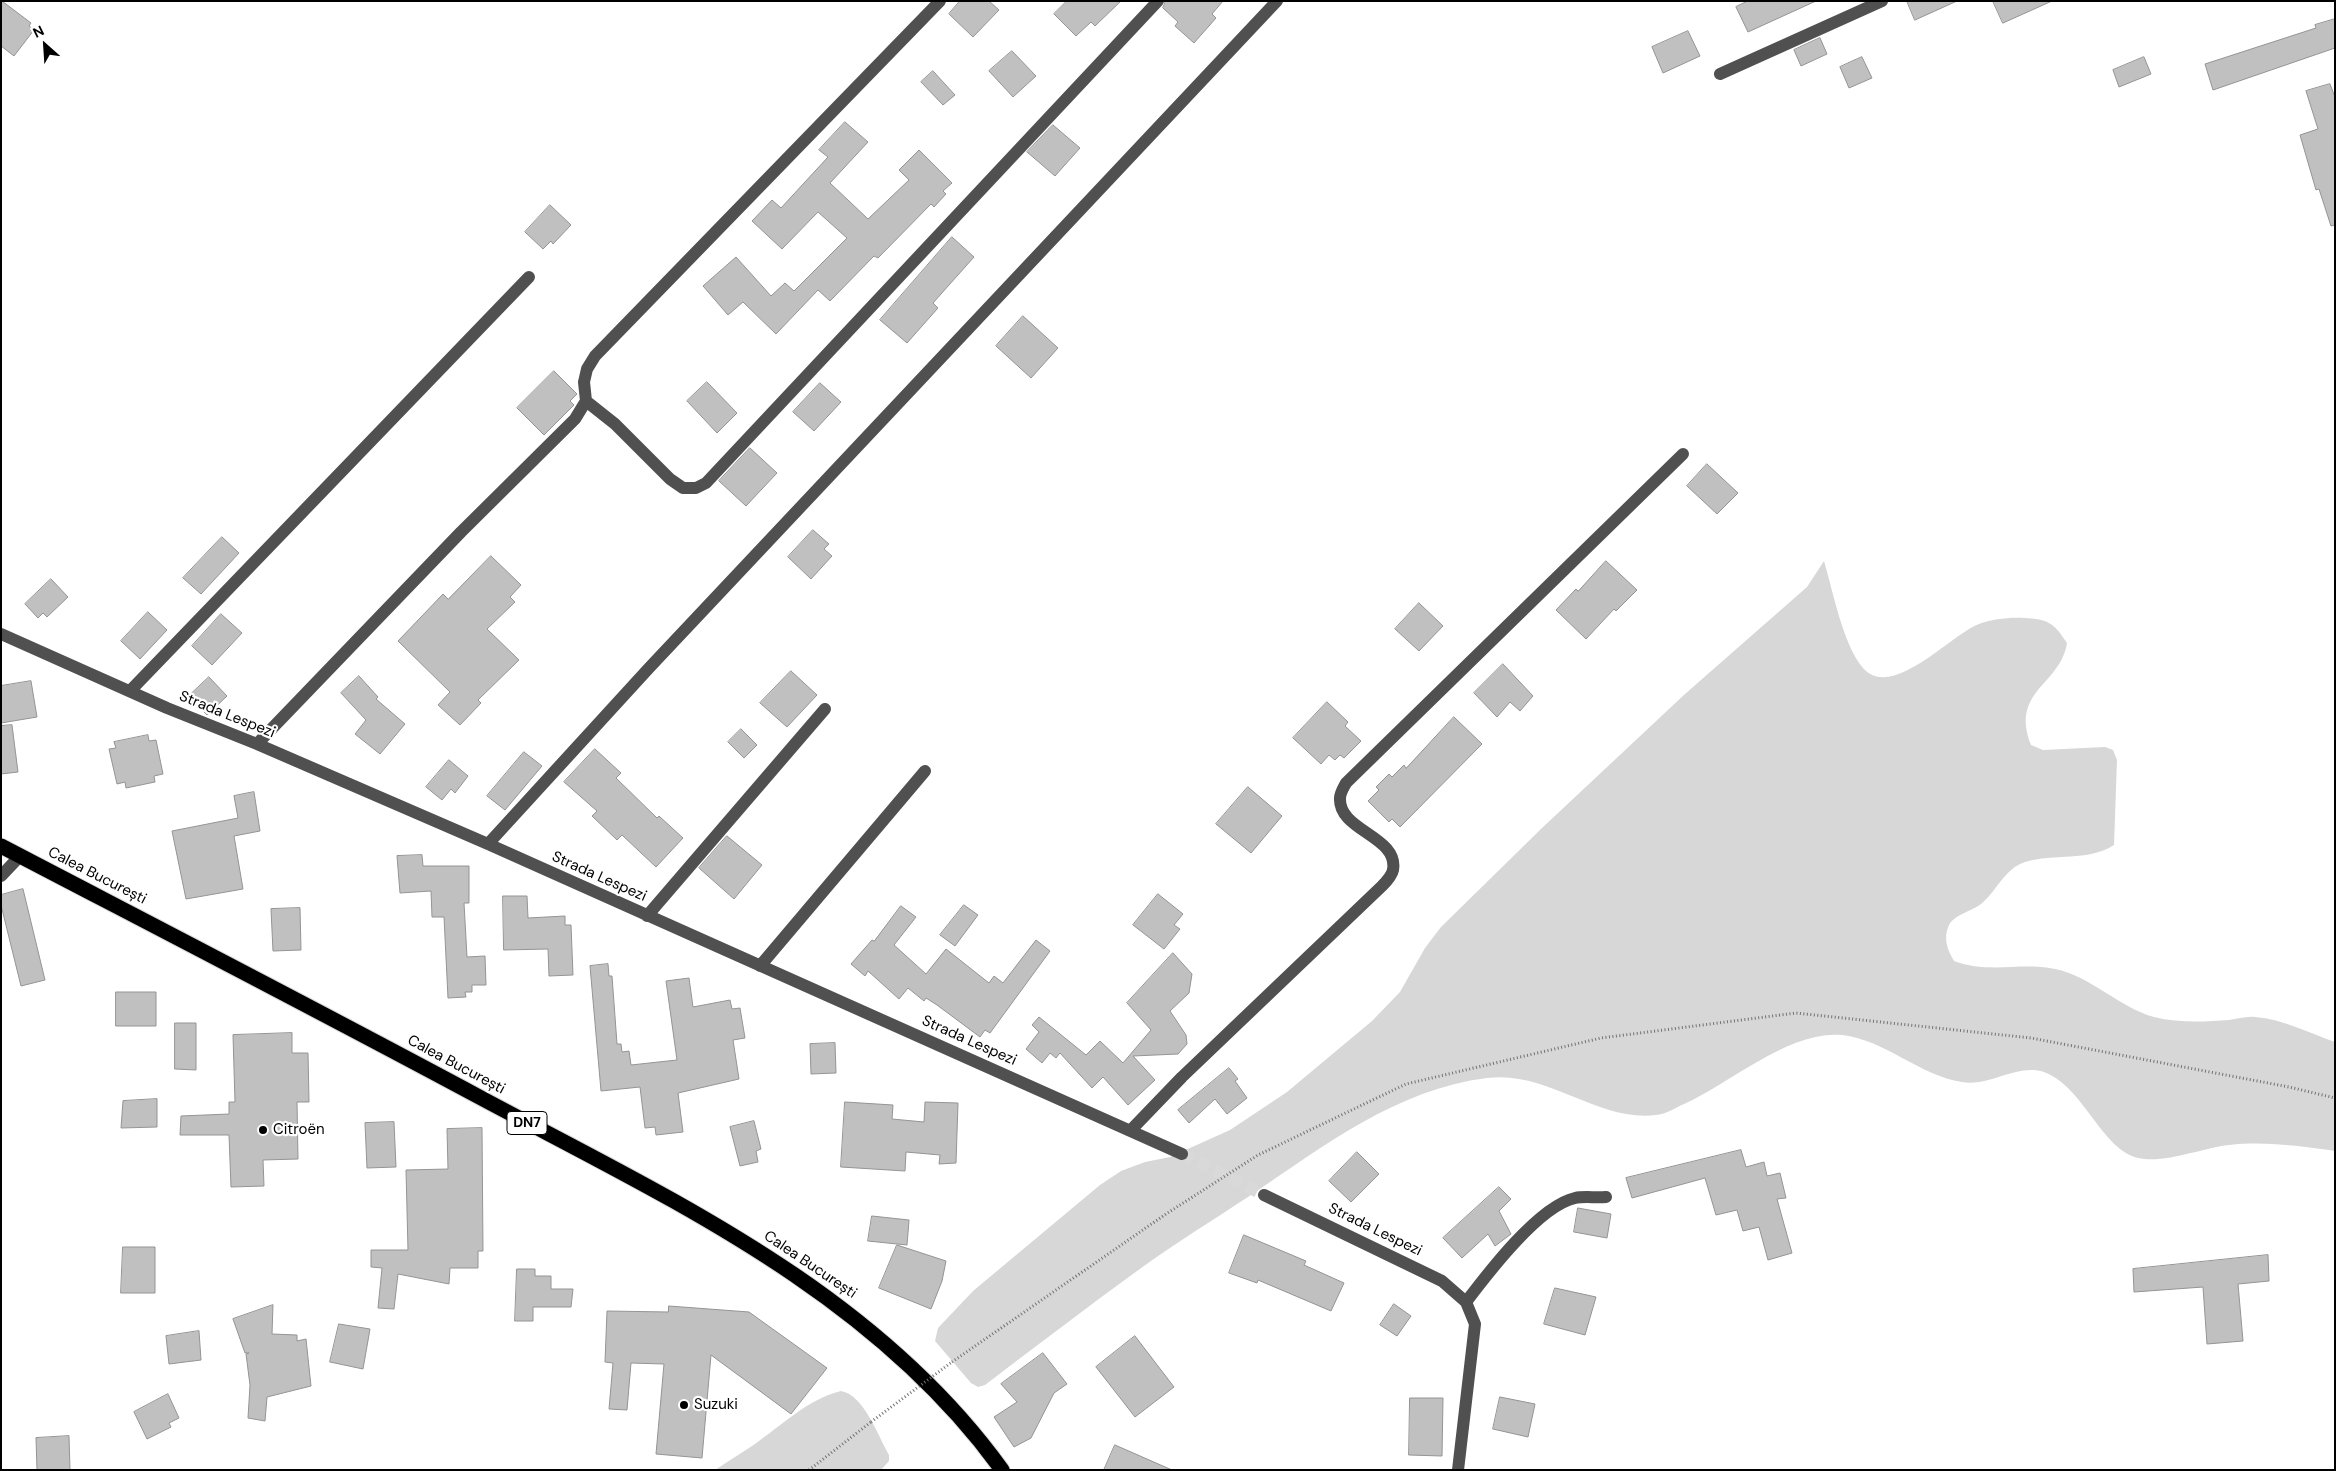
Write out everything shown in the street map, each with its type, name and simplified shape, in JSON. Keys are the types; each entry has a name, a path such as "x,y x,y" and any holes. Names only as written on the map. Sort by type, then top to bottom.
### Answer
{"highway":[{"name":"Calea București","path":"1,846 229,963 663,1195 776,1263 846,1310 896,1352 946,1401 1002,1470"}],"street":[{"path":"257,744 461,532 575,420 586,401 585,376 595,356 940,1"},
{"path":"586,401 615,424 670,479 683,488 696,488 706,483 1158,1"},
{"path":"488,844 648,668 1277,1"},
{"path":"1720,74 1882,1"},
{"path":"130,691 529,277"},
{"path":"1131,1130 1182,1077 1382,886 1393,871 1392,860 1387,850 1351,820 1342,809 1340,797 1346,783 1683,454"},
{"name":"Strada Lespezi","path":"1,634 488,844 1182,1154"},
{"path":"647,916 825,709"},
{"path":"760,966 925,771"},
{"path":"1,876 20,856"},
{"name":"Strada Lespezi","path":"1264,1195 1442,1281 1466,1302"},
{"path":"1458,1469 1475,1324 1466,1302 1500,1258 1531,1226 1559,1205 1574,1198 1606,1197"}],"path":[{"path":"809,1470 952,1362 1166,1214 1258,1155 1406,1084 1601,1038 1796,1013 2031,1038 2289,1087 2335,1098"}],"shaded area":[{"path":"1824,561 1839,617 1850,646 1863,668 1875,676 1889,677 1905,671 1967,630 1984,622 2019,618 2050,623 2067,643 2063,657 2031,700 2027,712 2026,727 2031,745 2043,750 2105,747 2113,750 2117,760 2114,845 2093,854 2036,859 2018,865 2006,875 1987,899 1955,918 1949,925 1946,934 1947,943 1954,961 1979,967 2042,967 2055,969 2081,978 2128,1006 2163,1019 2201,1022 2249,1017 2265,1018 2286,1023 2335,1042 2335,1151 2309,1147 2242,1144 2159,1159 2138,1158 2125,1153 2114,1143 2070,1090 2058,1079 2044,1072 2024,1070 1983,1081 1962,1082 1932,1073 1888,1050 1858,1038 1842,1035 1822,1036 1781,1049 1702,1095 1670,1111 1656,1115 1634,1115 1613,1111 1531,1081 1487,1078 1454,1084 1422,1094 1392,1107 1334,1139 1151,1261 985,1385 978,1387 971,1383 935,1341 938,1328 973,1291 1100,1185 1121,1171 1145,1162 1170,1157 1230,1130 1287,1092 1372,1021 1400,992 1425,948 1441,927 1542,828 1685,694 1807,587"},
{"path":"841,1391 857,1400 870,1417 889,1455 889,1461 881,1470 715,1470 755,1444 806,1406"}],"building":[{"path":"2,1 31,23 29,26 34,30 14,56 1,46"},
{"path":"960,1 989,1 999,10 973,37 949,14"},
{"path":"1067,1 1121,1 1095,26 1091,22 1076,36 1054,14"},
{"path":"1166,1 1223,1 1212,14 1216,18 1194,43 1175,26 1178,22 1163,8"},
{"path":"1748,1 1816,1 1748,32 1736,7"},
{"path":"1907,1 1957,1 1915,20"},
{"path":"1993,1 2052,1 2003,23"},
{"path":"2335,19 2335,48 2213,90 2205,64 2316,28 2315,25"},
{"path":"1688,31 1700,56 1663,73 1652,47"},
{"path":"1820,38 1827,54 1801,66 1794,50"},
{"path":"1012,51 1036,76 1013,97 989,71"},
{"path":"1862,57 1872,78 1849,88 1840,67"},
{"path":"2144,57 2151,74 2119,87 2113,70"},
{"path":"933,71 955,95 943,105 921,82"},
{"path":"2330,84 2335,97 2335,225 2331,226 2319,189 2316,190 2300,135 2318,129 2306,91"},
{"path":"845,122 868,142 830,183 868,219 909,180 899,170 919,150 952,183 943,191 946,194 934,207 931,204 878,258 874,256 830,301 818,290 776,334 743,302 728,315 703,286 736,257 771,296 785,283 794,291 847,238 818,212 782,249 752,221 772,200 781,208 828,157 819,150"},
{"path":"1053,125 1080,148 1055,176 1027,152"},
{"path":"550,205 571,225 553,244 551,241 543,249 525,232"},
{"path":"952,237 974,257 933,303 938,308 907,343 880,320"},
{"path":"1023,316 1058,348 1031,378 996,346"},
{"path":"554,371 577,394 570,401 574,405 544,435 517,408"},
{"path":"707,382 737,413 717,433 687,401"},
{"path":"820,383 841,402 814,431 793,412"},
{"path":"750,448 777,473 746,506 719,481"},
{"path":"1707,464 1738,493 1717,514 1687,486"},
{"path":"813,530 829,544 824,549 832,556 811,579 788,557"},
{"path":"222,537 239,553 201,594 183,578"},
{"path":"491,556 521,585 510,597 515,602 487,629 519,660 478,700 481,703 460,725 438,705 450,692 398,641 443,594 448,599"},
{"path":"1606,561 1637,590 1616,611 1614,609 1586,639 1556,610 1576,589 1578,591"},
{"path":"51,579 68,597 47,617 43,613 38,618 25,604"},
{"path":"1419,603 1443,626 1419,651 1395,629"},
{"path":"148,612 167,630 140,659 121,641"},
{"path":"221,614 242,633 212,665 192,646"},
{"path":"1503,664 1533,696 1520,711 1510,702 1497,717 1474,693"},
{"path":"791,671 817,695 787,727 760,703"},
{"path":"359,676 378,697 376,699 405,724 380,754 355,734 366,720 341,693"},
{"path":"209,677 227,696 207,715 189,696"},
{"path":"31,681 37,717 1,723 1,686"},
{"path":"1327,702 1348,722 1345,726 1361,741 1344,758 1340,755 1335,760 1329,755 1321,764 1293,738"},
{"path":"1454,717 1482,744 1400,827 1392,819 1389,822 1368,801 1379,790 1376,787 1389,774 1392,777 1404,765 1406,768"},
{"path":"12,725 18,772 1,774 1,726"},
{"path":"741,729 757,745 744,758 728,742"},
{"path":"148,735 149,741 156,740 163,774 154,776 155,782 126,788 125,782 117,784 109,749 116,748 114,742"},
{"path":"595,749 621,773 616,778 657,818 659,816 683,838 656,867 622,835 617,840 592,816 597,811 564,782"},
{"path":"524,752 542,766 505,810 487,796"},
{"path":"449,760 468,776 455,793 451,789 442,800 426,787"},
{"path":"1248,787 1282,816 1251,853 1216,824"},
{"path":"254,792 260,831 234,836 243,889 186,899 172,831 238,818 234,796"},
{"path":"727,836 762,865 734,899 699,868"},
{"path":"422,855 423,866 469,866 469,903 464,903 467,957 485,956 486,985 472,985 472,992 465,992 466,997 448,998 444,917 432,917 431,891 400,893 397,856"},
{"path":"23,889 45,980 21,986 1,905 1,895"},
{"path":"1158,894 1183,914 1174,925 1180,929 1164,949 1133,925"},
{"path":"503,896 527,896 528,918 565,916 565,925 571,925 573,975 549,976 548,949 504,950"},
{"path":"964,905 978,915 955,946 940,935"},
{"path":"901,906 916,917 894,945 926,974 946,949 989,983 994,976 1003,983 1036,940 1050,951 990,1033 985,1030 980,1037 926,998 924,1001 908,988 899,999 868,971 865,976 851,964 872,940 874,941"},
{"path":"300,908 301,950 273,951 271,909"},
{"path":"1173,953 1192,974 1189,993 1170,1011 1186,1035 1187,1044 1178,1054 1133,1056 1155,1080 1128,1105 1103,1077 1092,1088 1060,1053 1056,1058 1050,1053 1042,1063 1026,1049 1039,1032 1032,1025 1039,1017 1086,1055 1100,1041 1123,1063 1151,1030 1127,1003"},
{"path":"608,964 609,976 612,976 617,1044 621,1044 622,1052 629,1051 631,1065 677,1060 666,981 689,978 693,1007 730,1000 732,1009 740,1008 745,1038 733,1040 739,1079 678,1093 683,1132 656,1135 655,1127 645,1128 640,1087 601,1091 590,966"},
{"path":"116,992 156,992 156,1026 116,1026"},
{"path":"175,1023 196,1023 196,1070 175,1069"},
{"name":"Citroën","path":"292,1033 292,1053 308,1053 309,1102 297,1102 298,1159 263,1160 264,1186 231,1187 229,1135 180,1135 181,1116 229,1114 229,1102 235,1102 233,1035"},
{"path":"835,1043 836,1073 811,1074 810,1044"},
{"path":"1229,1068 1238,1079 1235,1081 1247,1098 1227,1114 1215,1099 1189,1123 1178,1110"},
{"path":"157,1099 157,1127 121,1128 123,1101"},
{"path":"845,1102 893,1105 892,1119 924,1122 925,1102 958,1103 956,1163 939,1164 940,1155 906,1152 905,1171 841,1167"},
{"path":"754,1121 761,1149 756,1151 758,1162 740,1166 730,1127"},
{"path":"394,1122 396,1167 367,1168 365,1123"},
{"path":"482,1128 483,1251 478,1251 478,1268 450,1268 449,1284 398,1274 394,1309 378,1308 382,1268 371,1267 371,1250 408,1250 406,1170 448,1169 447,1129"},
{"path":"1741,1150 1746,1167 1764,1162 1767,1176 1780,1173 1786,1198 1777,1199 1792,1253 1768,1260 1759,1227 1743,1231 1737,1210 1716,1215 1705,1178 1632,1198 1626,1178"},
{"path":"1357,1152 1379,1174 1351,1202 1329,1181"},
{"path":"1499,1187 1511,1199 1499,1211 1511,1234 1495,1246 1488,1234 1462,1258 1443,1238"},
{"path":"1578,1208 1611,1214 1607,1238 1574,1232"},
{"path":"872,1216 909,1220 907,1245 868,1241"},
{"path":"1244,1235 1306,1261 1304,1265 1344,1283 1331,1311 1258,1280 1257,1283 1229,1273"},
{"path":"897,1245 946,1261 942,1281 931,1309 879,1288"},
{"path":"123,1247 155,1247 155,1293 121,1293"},
{"path":"2268,1255 2269,1281 2238,1284 2243,1341 2207,1344 2203,1287 2134,1292 2133,1269"},
{"path":"517,1269 535,1269 535,1276 551,1276 551,1289 573,1289 571,1307 533,1307 533,1321 515,1321"},
{"path":"1555,1288 1596,1297 1585,1335 1544,1324"},
{"path":"1394,1304 1411,1316 1397,1336 1380,1325"},
{"path":"273,1305 272,1334 297,1335 297,1341 306,1339 311,1386 267,1397 265,1421 248,1418 250,1385 246,1354 249,1353 245,1353 233,1319"},
{"path":"669,1306 749,1312 827,1368 791,1414 711,1355 702,1458 656,1454 664,1364 631,1363 627,1410 609,1409 613,1363 605,1362 607,1311 668,1312"},
{"path":"339,1324 370,1329 363,1369 330,1362"},
{"path":"199,1331 201,1360 169,1364 166,1336"},
{"path":"1135,1336 1174,1387 1135,1417 1096,1367"},
{"path":"1043,1353 1067,1384 1054,1393 1031,1438 1014,1447 994,1417 1017,1402 1001,1384"},
{"path":"168,1394 179,1418 169,1423 171,1427 147,1439 134,1412"},
{"path":"1500,1397 1535,1404 1528,1437 1493,1429"},
{"path":"1410,1398 1443,1398 1442,1456 1409,1455"},
{"path":"69,1436 70,1470 37,1470 36,1438"},
{"path":"1115,1445 1172,1470 1104,1470"}],"tunnel":[{"path":"1182,1154 1264,1195"}],"place":[{"name":"Citroën","path":"263,1130"},
{"name":"Suzuki","path":"684,1405"}]}
